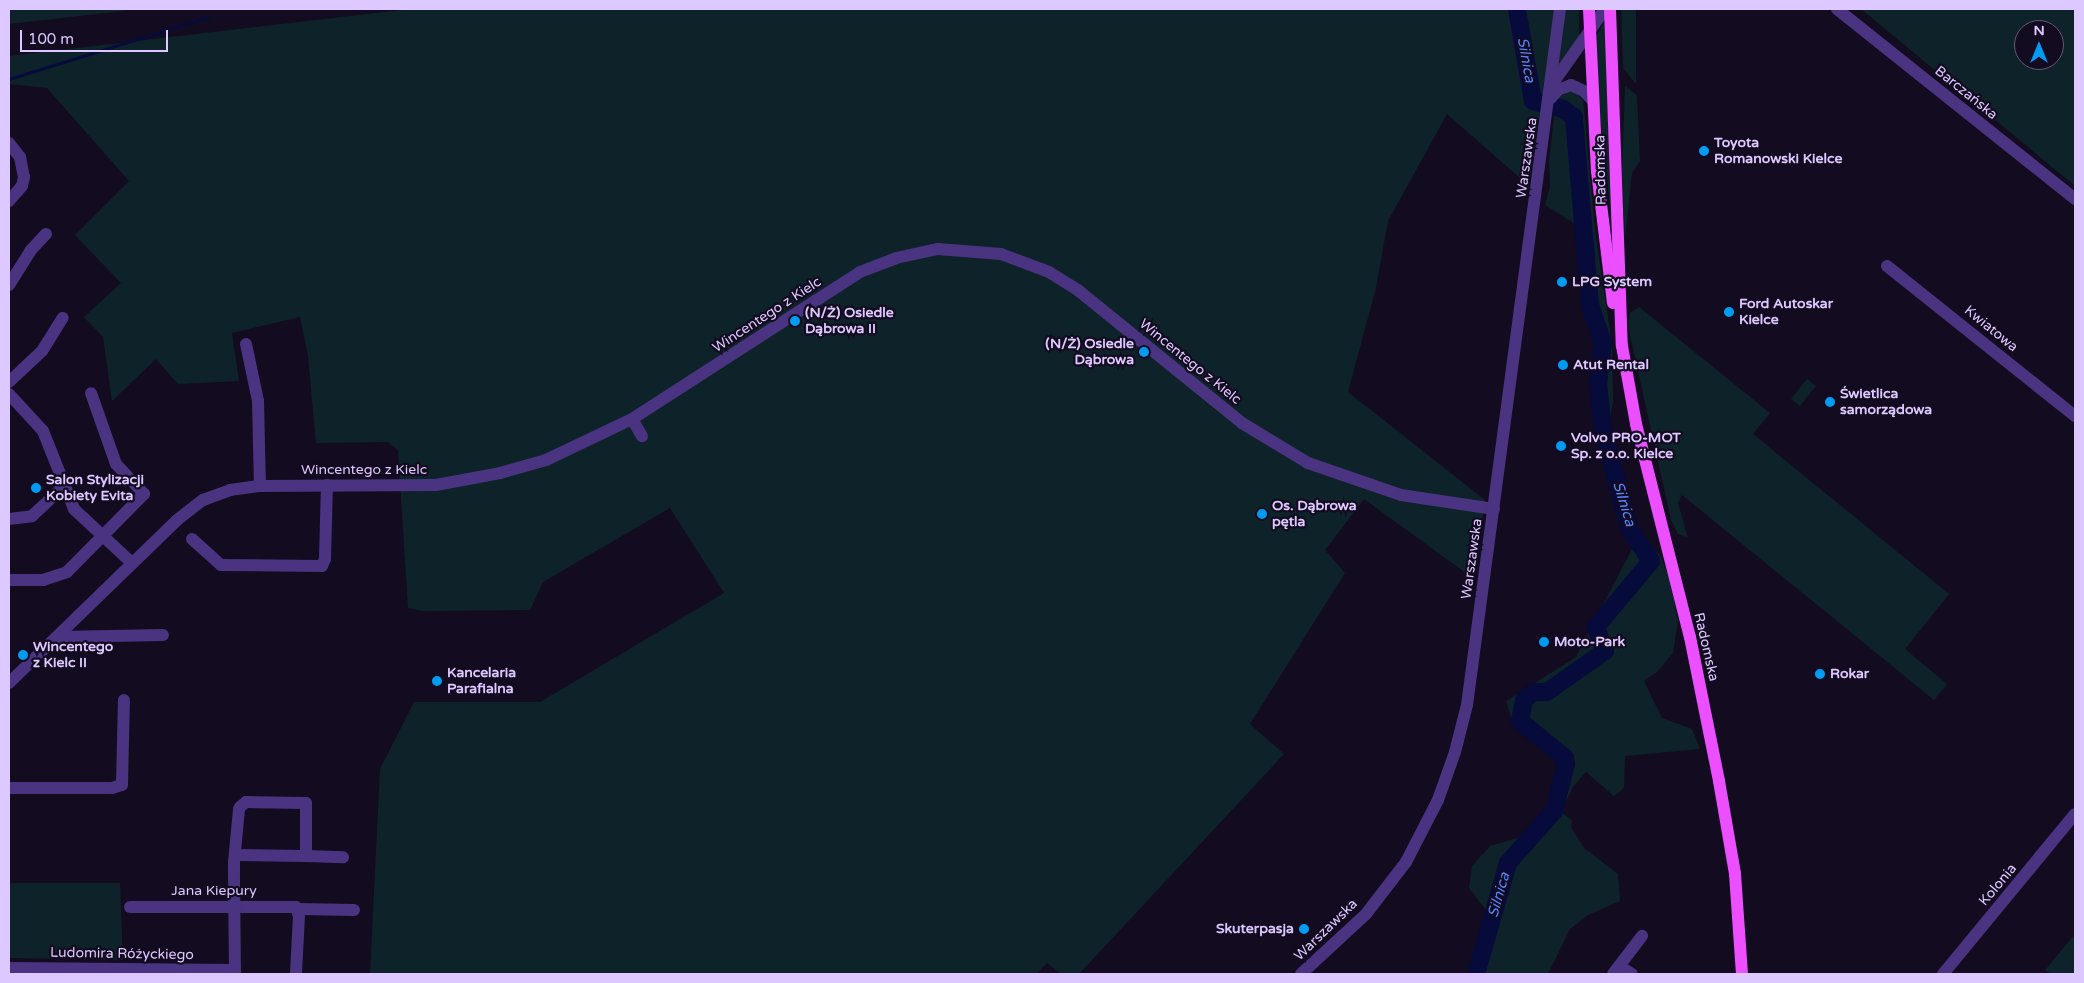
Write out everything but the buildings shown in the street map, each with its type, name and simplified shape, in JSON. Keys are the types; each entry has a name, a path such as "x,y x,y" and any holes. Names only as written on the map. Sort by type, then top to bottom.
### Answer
{"main road":[{"path":"1589,9 1592,100"},
{"name":"Radomska","path":"1610,9 1620,330"},
{"name":"Radomska","path":"1592,100 1604,249 1636,424 1690,638 1719,781 1735,874 1742,974"}],"street":[{"name":"Warszawska","path":"1302,974 1345,936 1389,886 1406,862 1438,800 1467,705 1553,83 1560,9"},
{"name":"Warszawska","path":"1553,83 1605,9"},
{"name":"Barczańska","path":"1838,9 2075,199"},
{"path":"1550,98 1558,90 1571,85 1584,91 1592,100"},
{"path":"9,143 20,157 24,178 22,186 9,201"},
{"path":"9,285 31,250 46,234"},
{"name":"Wincentego z Kielc","path":"9,683 177,520 203,500 230,490 260,486 398,487 476,479 546,460 632,420 860,272 922,251 976,249 1016,258 1064,280 1242,423 1297,458 1341,476 1401,494 1494,509"},
{"name":"Kwiatowa","path":"1887,266 2075,416"},
{"path":"9,382 42,351 63,318"},
{"path":"246,344 258,401 260,486"},
{"path":"9,580 44,580 63,574 104,538 144,494 116,464 91,392"},
{"path":"9,394 43,431 63,487 79,514 132,563"},
{"path":"632,420 642,436"},
{"path":"192,539 221,565 322,566 326,559 327,485"},
{"path":"9,519 32,516 63,487"},
{"path":"58,637 163,635"},
{"path":"9,788 112,788 122,785 124,700"},
{"path":"235,972 235,855 240,807 246,802 306,803 306,856"},
{"name":"Kolonia","path":"1943,974 2075,814"},
{"path":"235,855 343,856"},
{"name":"Jana Kiepury","path":"130,907 288,906 298,909 354,910"},
{"path":"296,974 298,909"},
{"path":"1632,974 1616,970 1642,936"},
{"name":"Ludomira Różyckiego","path":"9,968 235,972"}],"shaded area":[{"path":"9,9 141,9 9,24"},
{"path":"410,9 1555,9 1529,186 1447,114 1388,221 1376,288 1348,392 1485,500 1474,579 1364,499 1325,550 1345,573 1250,724 1284,754 1079,974 1061,974 1047,963 1036,974 370,974 380,769 414,702 540,702 724,593 670,508 543,582 530,610 423,611 408,608 398,450 388,442 316,443 308,356 300,317 232,333 239,381 178,384 156,359 112,401 103,337 84,317 121,283 75,235 129,181 47,88 9,84 9,56"},
{"path":"1565,9 1579,9 1579,40 1558,68"},
{"path":"1621,9 1635,9 1636,13 1636,84 1623,68"},
{"path":"1861,9 2075,9 2075,186"},
{"path":"1604,22 1613,233 1599,106 1596,36"},
{"path":"1625,86 1637,95 1640,161 1632,173 1625,238 1622,170"},
{"path":"1568,92 1576,92 1583,100 1595,230 1612,345 1613,402 1609,422 1604,427 1597,395 1597,349 1586,303 1577,225 1545,205 1550,187 1549,160 1554,117 1558,98"},
{"path":"1639,307 1770,413 1753,434 1949,594 1905,649 1947,684 1934,700 1682,495 1678,503 1688,538 1678,534 1671,520 1628,326 1630,313"},
{"path":"1807,379 1816,386 1800,406 1791,399"},
{"path":"1643,541 1660,555 1670,580 1678,621 1673,653 1657,672 1644,681 1662,718 1692,729 1700,749 1625,756 1624,788 1614,796 1586,772 1573,787 1561,812 1572,820 1571,827 1584,848 1618,874 1620,901 1588,915 1570,929 1548,974 1469,974 1489,914 1469,888 1472,866 1490,846 1528,835 1553,810 1563,758 1539,747 1512,720 1506,701 1576,657 1634,545"},
{"path":"9,883 120,883 123,960 9,958"},
{"path":"2075,934 2075,974 2051,974 2045,970"}],"waterway":[{"name":"Silnica","path":"1476,974 1508,863 1554,811 1566,764 1565,758 1520,721 1524,700 1534,692 1547,692 1605,651 1596,627 1651,561 1629,528 1603,429 1598,384 1603,343 1590,305 1574,117 1563,109 1533,101 1517,9"},
{"path":"9,79 208,17"}],"place":[{"name":"Toyota Romanowski Kielce","path":"1704,151"},
{"name":"LPG System","path":"1562,282"},
{"name":"Ford Autoskar Kielce","path":"1729,312"},
{"name":"(N/Ż) Osiedle Dąbrowa II","path":"795,321"},
{"name":"(N/Ż) Osiedle Dąbrowa","path":"1144,352"},
{"name":"Atut Rental","path":"1563,365"},
{"name":"Świetlica samorządowa","path":"1830,402"},
{"name":"Volvo PRO-MOT Sp. z o.o. Kielce","path":"1561,446"},
{"name":"Salon Stylizacji Kobiety Evita","path":"36,488"},
{"name":"Os. Dąbrowa pętla","path":"1262,514"},
{"name":"Moto-Park","path":"1544,642"},
{"name":"Wincentego z Kielc II","path":"23,655"},
{"name":"Rokar","path":"1820,674"},
{"name":"Kancelaria Parafialna","path":"437,681"},
{"name":"Skuterpasja","path":"1304,929"}]}
